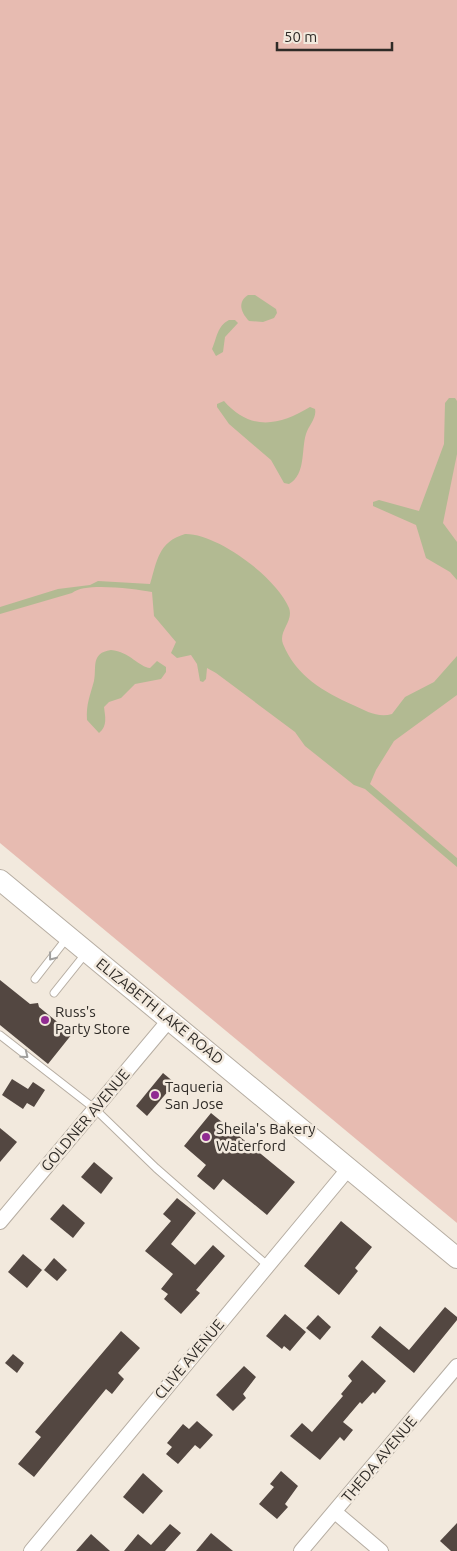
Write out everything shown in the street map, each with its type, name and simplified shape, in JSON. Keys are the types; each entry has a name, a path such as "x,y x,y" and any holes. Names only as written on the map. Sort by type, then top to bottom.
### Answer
{"main road":[{"name":"ELIZABETH LAKE ROAD","path":"0,880 457,1258"}],"street":[{"name":"GOLDNER AVENUE","path":"0,1222 170,1019"},
{"name":"CLIVE AVENUE","path":"30,1551 349,1168"},
{"name":"THEDA AVENUE","path":"301,1551 457,1366"},
{"path":"335,1512 381,1551"}],"lane":[{"path":"35,979 69,936"},
{"path":"54,993 87,951"},
{"path":"0,1035 95,1109 156,1168 267,1265"}],"shaded area":[{"path":"0,0 457,0 457,1223 0,843"},
{"path":"248,295 255,295 276,309 277,313 274,318 263,322 249,321 241,308 242,301"},
{"path":"229,320 235,320 238,323 225,337 223,352 216,356 212,349 216,337 222,326"},
{"path":"449,398 455,398 457,401 457,454 443,523 457,542 457,580 450,572 426,558 416,525 373,506 373,502 379,500 419,511 444,444 445,403"},
{"path":"224,401 234,411 244,417 254,421 265,422 287,418 310,407 315,409 314,418 306,434 301,468 294,480 289,484 284,483 271,460 229,424 217,407 217,404"},
{"path":"185,534 213,541 229,549 259,571 272,584 289,608 290,613 282,639 295,665 312,682 342,700 372,713 392,714 405,697 434,682 457,656 457,695 394,741 376,770 370,784 457,858 457,867 365,789 354,785 305,746 295,732 216,673 207,668 206,679 203,682 200,681 197,664 191,655 177,658 171,653 176,642 154,616 152,592 110,587 87,588 0,614 0,607 58,589 90,585 98,581 150,584 157,560 164,547 169,542"},
{"path":"111,650 129,656 150,668 157,661 166,667 166,672 161,679 135,684 121,698 109,702 104,707 105,724 99,733 87,720 88,705 97,658 100,654"}],"building":[{"path":"0,980 30,1004 38,1003 39,1007 72,1034 48,1064 0,1025"},
{"name":"Taqueria San Jose","path":"163,1073 175,1083 147,1116 136,1106"},
{"path":"12,1079 28,1089 33,1082 45,1090 34,1107 27,1103 23,1109 2,1095"},
{"path":"211,1113 295,1182 267,1215 223,1179 214,1190 197,1176 206,1165 184,1146"},
{"path":"0,1128 17,1142 0,1162"},
{"path":"94,1162 113,1178 101,1194 81,1177"},
{"path":"177,1198 196,1213 171,1244 195,1265 213,1245 225,1256 196,1290 200,1293 181,1314 164,1299 168,1294 161,1289 173,1274 145,1251 171,1221 163,1214"},
{"path":"63,1204 85,1223 73,1238 50,1219"},
{"path":"341,1221 372,1247 355,1268 358,1271 339,1295 304,1266"},
{"path":"23,1254 42,1270 27,1288 8,1272"},
{"path":"54,1258 67,1270 57,1281 44,1270"},
{"path":"445,1307 457,1317 457,1320 414,1373 371,1337 380,1326 409,1350"},
{"path":"285,1314 306,1332 290,1351 284,1346 282,1349 266,1336"},
{"path":"318,1315 331,1327 320,1340 306,1328"},
{"path":"121,1331 140,1348 118,1373 124,1379 112,1394 106,1389 34,1477 18,1464 41,1437 35,1432"},
{"path":"13,1354 24,1363 17,1373 5,1363"},
{"path":"362,1360 386,1381 375,1394 373,1392 362,1404 360,1402 343,1422 353,1430 344,1441 340,1437 320,1460 290,1436 302,1423 312,1432 343,1396 341,1394 352,1381 348,1376"},
{"path":"244,1366 256,1377 243,1394 246,1398 233,1411 216,1395"},
{"path":"197,1421 213,1435 200,1449 195,1445 178,1464 166,1454 172,1447 167,1443 183,1424 189,1429"},
{"path":"281,1471 298,1486 285,1504 288,1507 277,1519 259,1504 274,1487 270,1484"},
{"path":"143,1473 163,1491 143,1514 123,1497"},
{"path":"457,1523 457,1551 451,1551 440,1541"},
{"path":"170,1524 181,1533 165,1551 124,1551 138,1534 151,1545"},
{"path":"211,1533 233,1551 196,1551"},
{"path":"91,1534 110,1551 76,1551"}],"place":[{"name":"Russ's Party Store","path":"45,1020"},
{"name":"Taqueria San Jose","path":"155,1095"},
{"name":"Sheila's Bakery Waterford","path":"206,1137"}]}
